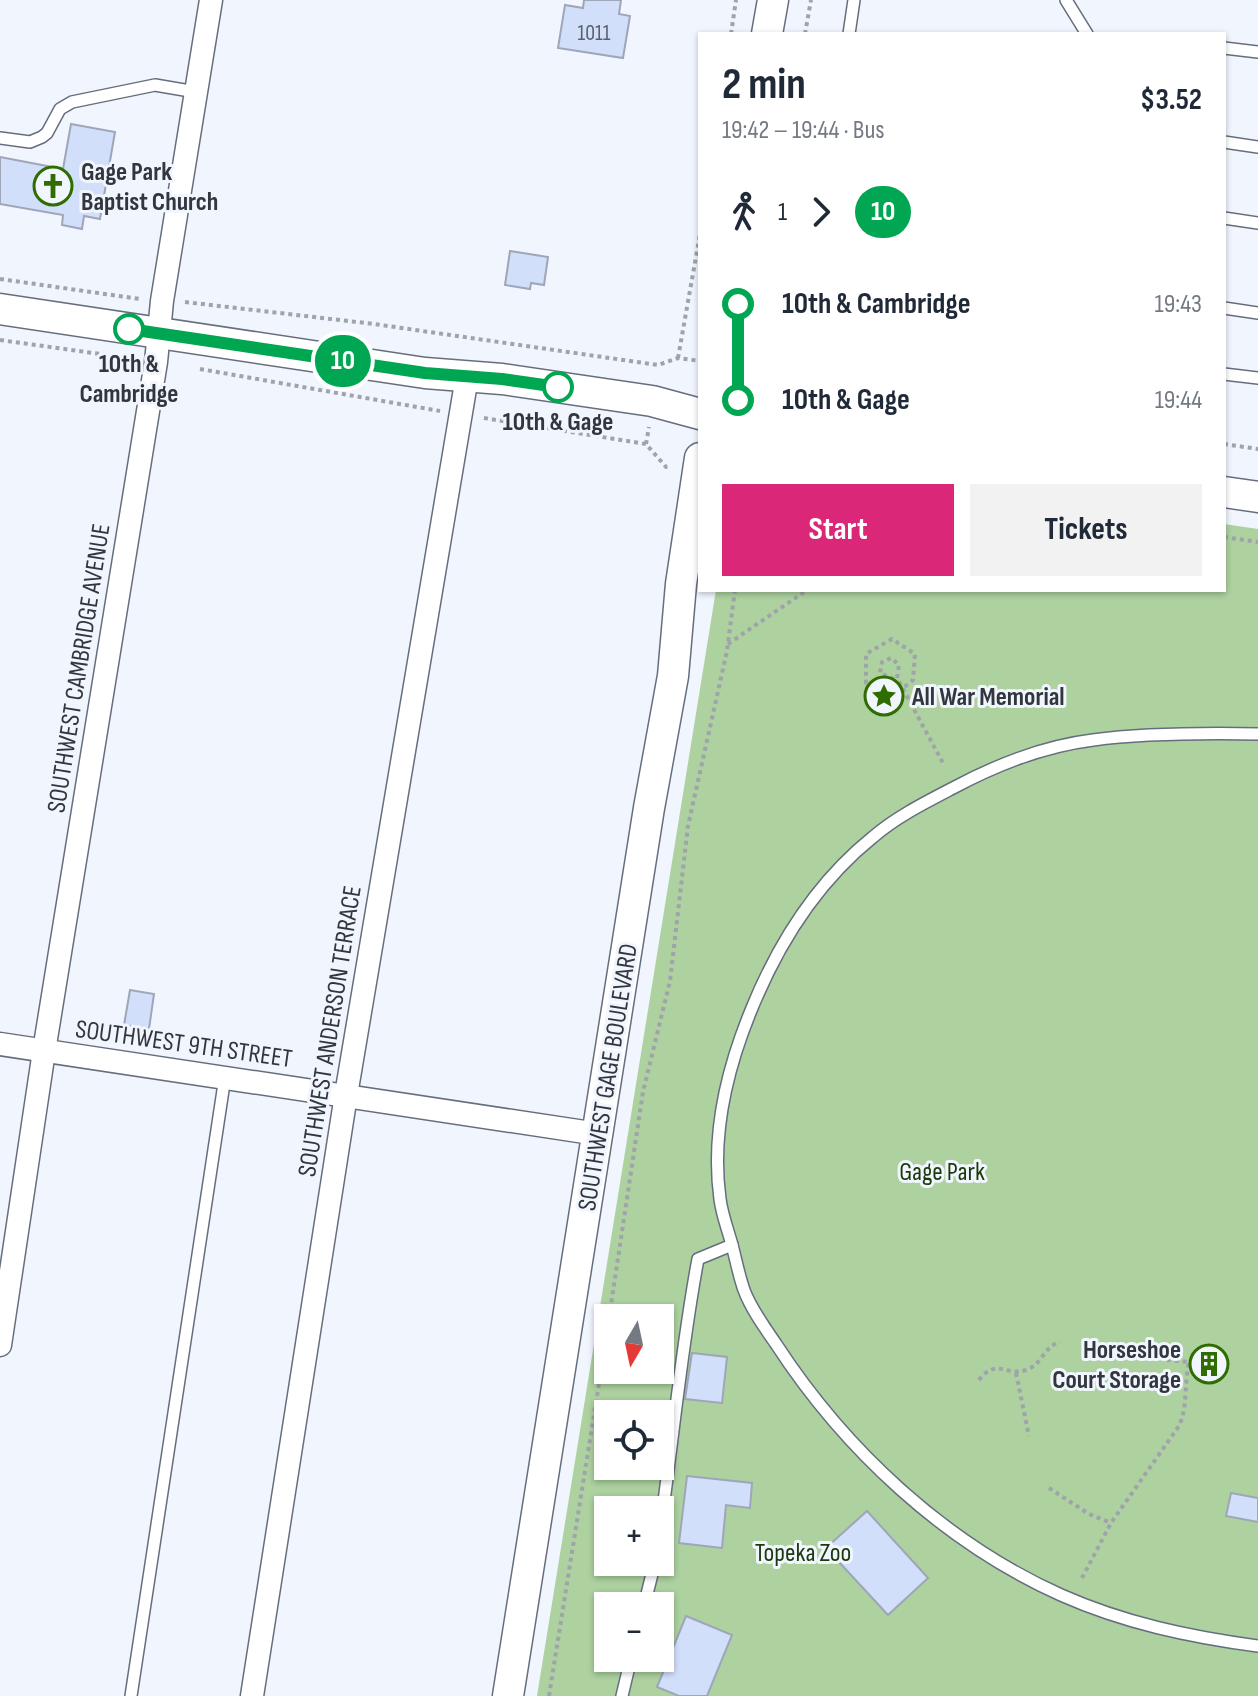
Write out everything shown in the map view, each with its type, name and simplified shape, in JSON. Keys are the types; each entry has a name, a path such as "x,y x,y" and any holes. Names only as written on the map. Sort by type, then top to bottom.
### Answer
{"main road":[{"path":"767,32 773,0"},
{"path":"0,309 158,348 502,379 652,401 698,413"},
{"name":"SOUTHWEST GAGE BOULEVARD","path":"508,1696 649,808 673,676 681,584 698,471"},
{"path":"1226,492 1258,497"}],"street":[{"name":"SOUTHWEST CAMBRIDGE AVENUE","path":"0,1345 211,0"},
{"name":"SOUTHWEST ANDERSON TERRACE","path":"252,1696 346,1095 467,377"},
{"name":"SOUTHWEST 9TH STREET","path":"0,1044 598,1134"}],"lane":[{"path":"849,32 854,0"},
{"path":"1066,0 1086,32"},
{"path":"1226,48 1258,52"},
{"path":"0,138 30,142 42,137 60,109 72,102 155,85 196,92"},
{"path":"1226,142 1258,147"},
{"path":"1226,218 1258,223"},
{"path":"1226,308 1258,313"},
{"path":"1226,374 1258,378"},
{"path":"1258,734 1091,740 1031,753 973,777 874,835 837,870 806,906 764,979 729,1076 720,1117 718,1157 720,1201 744,1293 809,1392 861,1451 932,1514 1012,1570 1110,1614 1163,1630 1258,1646"},
{"path":"131,1696 225,1077"},
{"path":"665,1496 685,1325 698,1259 732,1245"},
{"path":"622,1696 628,1672"}],"path":[{"path":"731,32 736,0"},
{"path":"805,32 811,0"},
{"path":"678,358 698,245"},
{"path":"0,279 162,301 374,324 658,365 678,358 698,361"},
{"path":"0,340 158,348 461,414 646,444 666,467"},
{"path":"1226,444 1258,449"},
{"path":"1226,537 1258,542"},
{"path":"611,1304 643,1092 670,981 688,826 728,644 735,592"},
{"path":"728,644 804,592"},
{"path":"892,639 915,654 913,680 902,688 889,695 866,683 866,654 892,639"},
{"path":"894,679 880,673 882,662 891,658 899,665 897,678 944,765"},
{"path":"979,1380 996,1368 1016,1373 1032,1367 1042,1359 1048,1347 1060,1342"},
{"path":"1082,1578 1111,1523 1179,1426 1186,1411 1185,1381 1189,1362 1167,1360"},
{"path":"1016,1373 1029,1436"},
{"path":"549,1696 599,1384"},
{"path":"1049,1488 1089,1514 1111,1523"}],"green space":[{"name":"Gage Park","path":"1226,524 1258,529 1258,1696 537,1696 594,1344 594,1384 674,1384 674,1304 600,1304 716,592 1226,592"}],"building":[{"path":"584,0 621,0 619,14 630,16 623,58 558,48 565,5 583,8"},
{"name":"Gage Park Baptist Church","path":"71,124 115,132 100,219 84,216 82,229 62,225 63,215 0,204 0,157 63,169"},
{"path":"510,251 548,257 544,285 531,283 530,289 505,285"},
{"path":"130,990 154,994 149,1029 124,1025"},
{"path":"692,1353 727,1357 722,1403 685,1399"},
{"path":"687,1476 752,1483 750,1508 726,1505 722,1548 679,1543"},
{"path":"1231,1493 1258,1498 1258,1522 1226,1516"},
{"path":"867,1511 928,1578 888,1615 826,1548"},
{"path":"686,1616 732,1635 707,1696 679,1696 657,1687 663,1672 674,1672 674,1645"}],"bus line":[{"name":"10","path":"129,329 425,373 558,387"}],"place":[{"name":"Gage Park Baptist Church","path":"53,186"},
{"name":"10th & Cambridge","path":"129,329"},
{"name":"10th & Gage","path":"558,387"},
{"name":"All War Memorial","path":"884,696"},
{"name":"Horseshoe Court Storage","path":"1209,1364"}],"park label":[{"name":"Topeka Zoo","path":"803,1552"}]}
